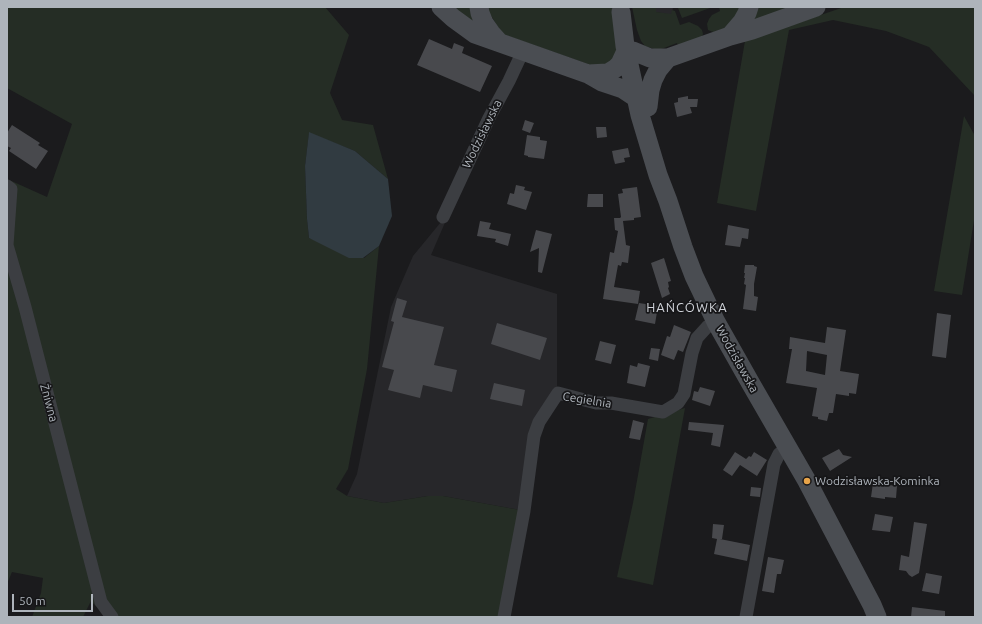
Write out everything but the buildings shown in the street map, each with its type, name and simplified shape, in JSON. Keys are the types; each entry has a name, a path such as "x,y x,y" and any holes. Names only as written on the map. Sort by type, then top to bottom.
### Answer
{"main road":[{"path":"441,7 475,34 588,74 602,82 624,89 642,102 650,90 658,70 668,58"},
{"path":"479,7 484,23 500,43"},
{"path":"730,36 742,22 747,13 748,7"},
{"path":"588,74 608,73 612,71 620,64 630,51 650,58 668,58 816,7"},
{"name":"Wodzisławska","path":"620,10 642,102 664,173 668,201 689,262 716,322 807,481 871,613"}],"street":[{"name":"Wodzisławska","path":"443,217 489,118 523,51"},
{"name":"Żniwna","path":"7,186 11,189 7,245 25,307 101,602 112,617"},
{"name":"Cegielnia","path":"504,617 524,511 534,436 540,422 558,393 596,403 663,412 678,403 684,394 692,353 697,338 707,327 716,322"},
{"path":"746,617 774,464 779,454 788,448"}],"shaded area":[{"path":"7,7 325,7 349,35 330,93 342,120 373,125 388,179 355,151 309,133 305,166 309,238 364,258 379,246 367,369 348,469 336,489 347,496 384,503 428,496 443,496 520,510 500,617 106,617 91,601 83,617 32,617 41,593 43,578 12,572 7,584 7,179 47,197 72,124 7,88"},
{"path":"448,7 471,7 476,25"},
{"path":"486,7 612,7 620,39 619,55 602,69 502,34"},
{"path":"632,7 656,7 656,12 671,14 672,10 675,11 680,25 689,22 698,26 702,30 703,34 700,41 679,48 677,43 659,50 645,46 641,41 637,30"},
{"path":"655,7 673,7 672,15 655,12"},
{"path":"674,7 713,7 682,18 678,8"},
{"path":"719,7 741,7 737,19 718,34 708,30 707,24 712,15 720,11"},
{"path":"756,7 805,7 751,27"},
{"path":"844,7 975,7 975,96 929,47 886,31 833,20 789,30 756,211 717,203 745,41"},
{"path":"964,116 975,136 975,214 962,295 934,291"},
{"path":"309,132 355,151 388,179 392,216 379,246 363,258 349,258 309,238 305,166"},
{"path":"450,211 431,255 557,294 557,388 534,425 520,510 443,496 428,496 384,503 347,496 357,474 391,307 413,256"},
{"path":"685,408 653,585 617,577 633,503 648,419"}],"place":[{"name":"Wodzisławska-Kominka","path":"807,481"}],"district":[{"name":"HAŃCÓWKA","path":"687,308"}]}
